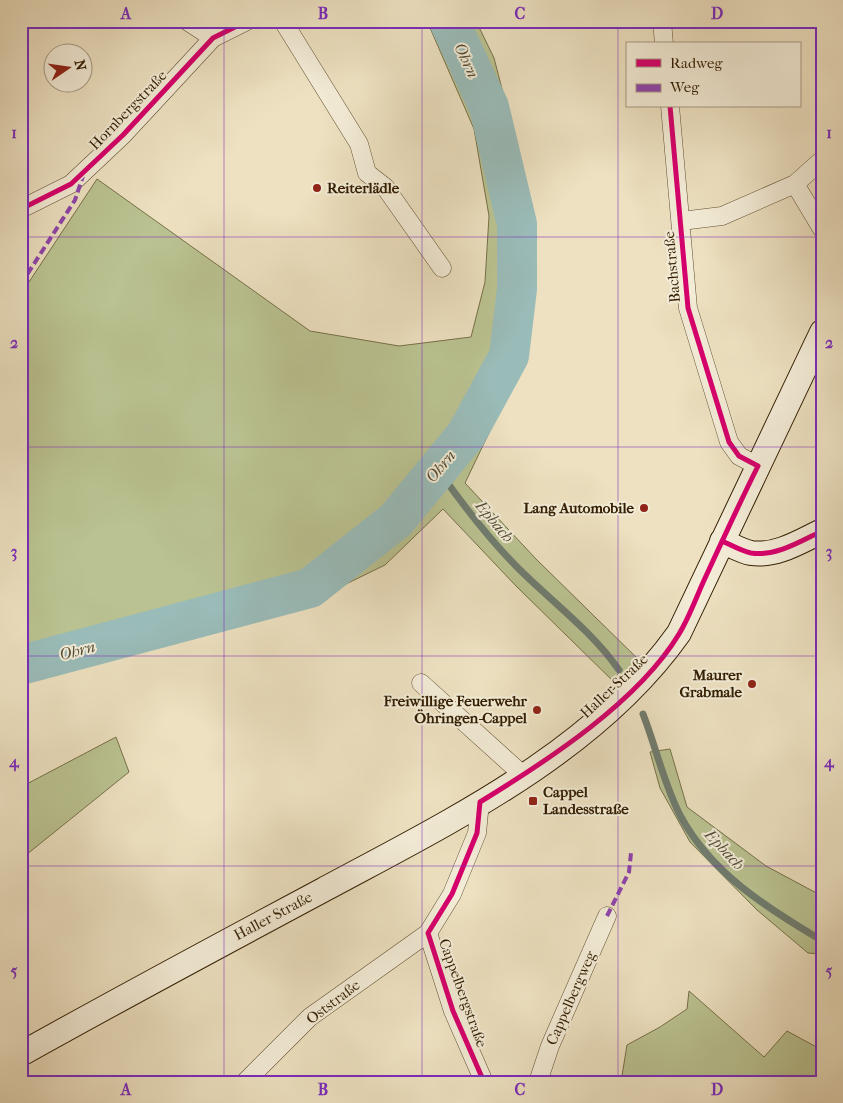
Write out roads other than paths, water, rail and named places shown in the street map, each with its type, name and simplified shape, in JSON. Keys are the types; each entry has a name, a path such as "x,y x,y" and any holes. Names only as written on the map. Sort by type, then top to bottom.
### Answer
{"main road":[{"name":"Haller Straße","path":"21,1054 384,857 524,776 564,747 630,693 660,661 680,634 722,541 822,332"},
{"path":"722,541 751,553 768,552 783,549 822,531"}],"street":[{"path":"187,21 213,38"},
{"name":"Hornbergstraße","path":"21,209 71,184 123,135 213,38 246,21"},
{"path":"283,21 359,144 367,174 385,187 442,268"},
{"path":"662,21 664,42"},
{"name":"Bachstraße","path":"670,108 688,308 729,442 739,456 758,466"},
{"path":"681,221 722,216 795,184 822,160"},
{"path":"795,184 822,229"},
{"path":"421,682 524,776"},
{"name":"Cappelbergstraße","path":"480,802 478,833 452,894 428,933 453,1011 484,1082"},
{"name":"Cappelbergweg","path":"538,1082 550,1046 607,916"},
{"name":"Oststraße","path":"245,1082 310,1017 428,933"}],"waterway":[{"name":"Ohrn","path":"21,665 310,588 396,520 466,435 509,356 517,289 517,224 489,107 449,21"},
{"name":"Epbach","path":"439,471 496,545 531,581 584,629 619,670"},
{"name":"Epbach","path":"643,714 675,805 693,837 707,855 758,900 816,937 822,937"}],"place":[{"name":"Reiterlädle","path":"317,188"},
{"name":"Lang Automobile","path":"644,508"},
{"name":"Maurer Grabmale","path":"752,684"},
{"name":"Freiwillige Feuerwehr Öhringen-Cappel","path":"537,710"},
{"name":"Cappel Landesstraße","path":"533,801"}]}
